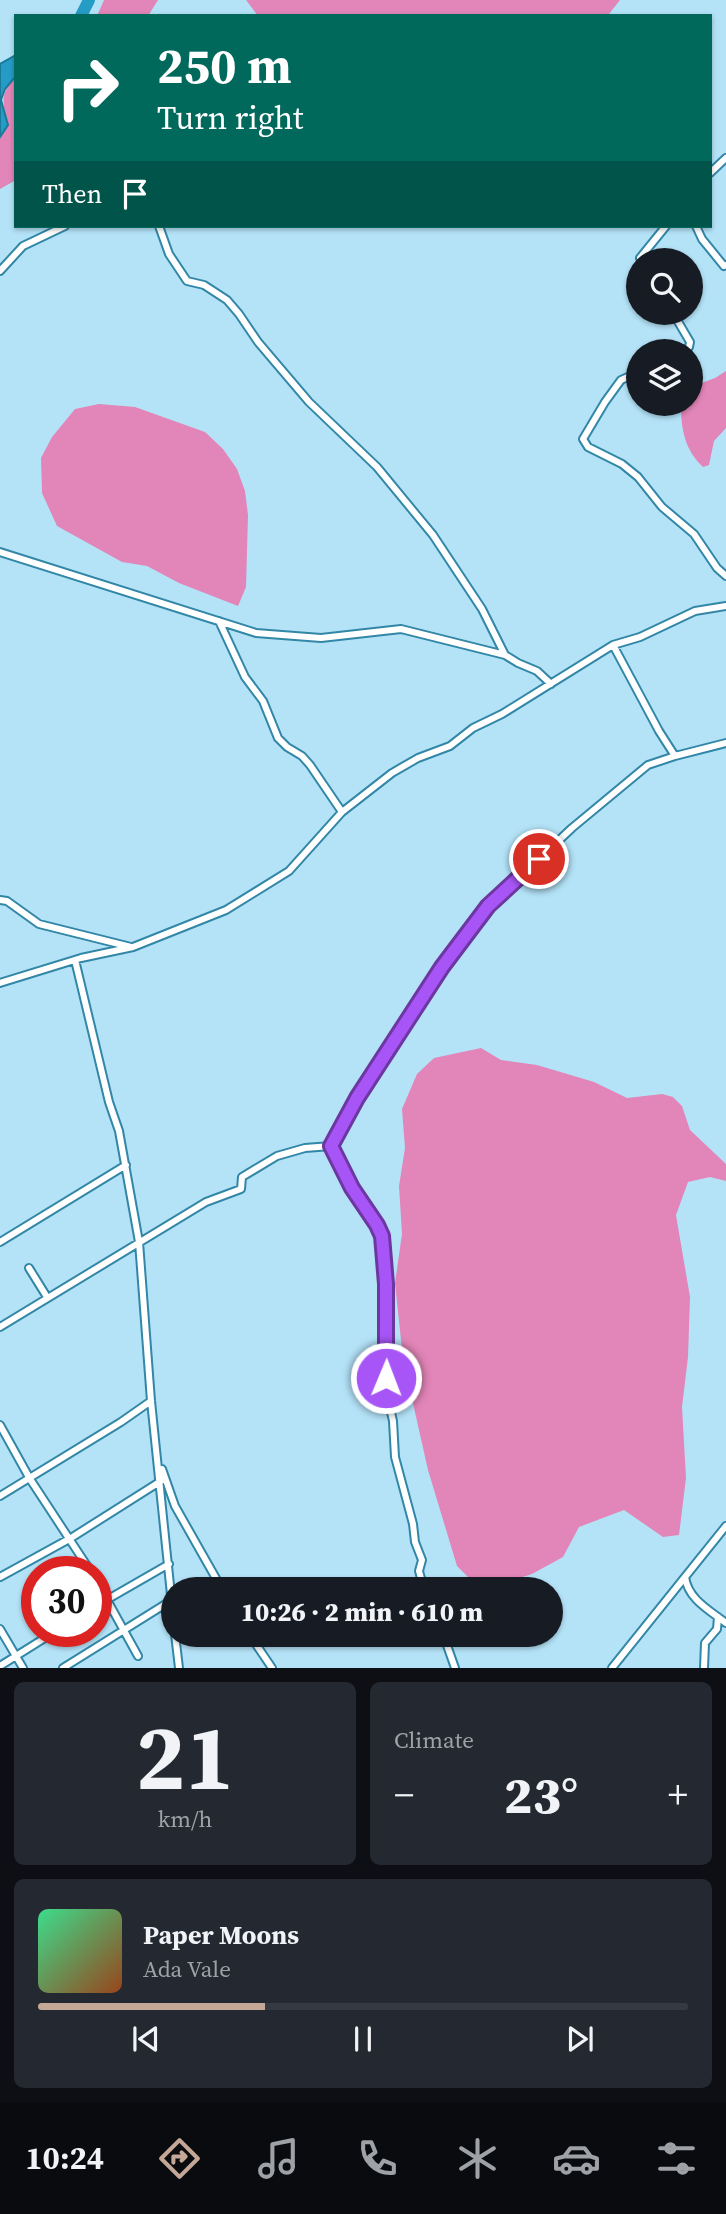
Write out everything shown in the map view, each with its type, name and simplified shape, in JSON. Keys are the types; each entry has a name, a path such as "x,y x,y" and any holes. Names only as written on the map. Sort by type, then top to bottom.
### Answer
{"street":[{"path":"712,171 726,158"},
{"path":"0,271 23,246 61,228"},
{"path":"160,228 169,254 187,281 204,285 227,300 258,342 309,401 377,467 433,535 482,609 505,655"},
{"path":"648,248 664,228"},
{"path":"697,228 702,239 724,266 726,265"},
{"path":"626,378 621,380 604,402 583,439 588,447 622,464 638,477 662,507 694,534 726,576"},
{"path":"0,552 256,633 321,638 401,628 505,655 537,671 551,684"},
{"path":"0,983 75,960 133,947 226,910 289,870 342,812 392,773 418,758 450,746 473,728 502,715 613,645 640,637 695,611 726,606"},
{"path":"219,621 244,677 263,701 278,738 310,765 342,812"},
{"path":"613,645 659,732 675,756"},
{"path":"331,1146 357,1098 442,967 488,906 572,828 648,765 726,743"},
{"path":"0,900 8,901 38,924 133,947"},
{"path":"75,960 109,1102 119,1131 139,1242 151,1401 170,1577"},
{"path":"0,1326 206,1202 241,1189 242,1177 276,1156 305,1148 331,1146"},
{"path":"331,1146 352,1188 382,1236 386,1284 387,1395 393,1420 395,1457 413,1524 415,1542 422,1560 419,1571 421,1577"},
{"path":"0,1242 126,1165"},
{"path":"29,1268 47,1297"},
{"path":"0,1496 151,1401"},
{"path":"0,1425 30,1479 82,1556"},
{"path":"158,1458 175,1506 215,1577"},
{"path":"0,1577 71,1538 161,1481"},
{"path":"612,1668 726,1526"},
{"path":"112,1596 169,1564"},
{"path":"685,1577 686,1586 693,1597 726,1623"},
{"path":"63,1668 161,1607"},
{"path":"112,1608 138,1656"},
{"path":"704,1668 705,1643 717,1629 718,1617"},
{"path":"0,1629 23,1668"},
{"path":"0,1666 30,1647"},
{"path":"177,1647 179,1668"},
{"path":"258,1647 272,1668"},
{"path":"448,1647 455,1668"}],"shaded area":[{"path":"104,0 158,0 149,14 98,14"},
{"path":"246,0 620,0 609,14 256,14"},
{"path":"14,79 14,181 0,189 0,137 8,124 4,110 7,88"},
{"path":"726,371 726,428 714,441 709,465 703,467 692,454 685,439 682,416 703,416 703,382"},
{"path":"99,404 135,407 205,432 223,449 237,469 245,491 248,515 246,587 238,606 179,583 147,566 122,562 57,526 42,493 41,458 52,437 75,409"},
{"path":"481,1048 501,1060 537,1065 594,1082 627,1098 662,1094 673,1097 682,1106 690,1130 726,1164 726,1181 710,1177 688,1182 676,1215 690,1297 688,1357 682,1407 686,1478 679,1535 663,1537 624,1510 579,1527 563,1557 532,1574 523,1577 468,1577 457,1566 428,1470 403,1359 395,1283 402,1234 399,1186 405,1148 402,1109 417,1074 434,1058"}],"water":[{"path":"14,56 14,78 5,89 1,100 8,125 0,137 0,64"}],"waterway":[{"path":"82,14 89,0"}],"route":[{"path":"386,1378 386,1284 382,1236 352,1188 331,1146 333,1139 442,967 488,906 539,859"}]}
